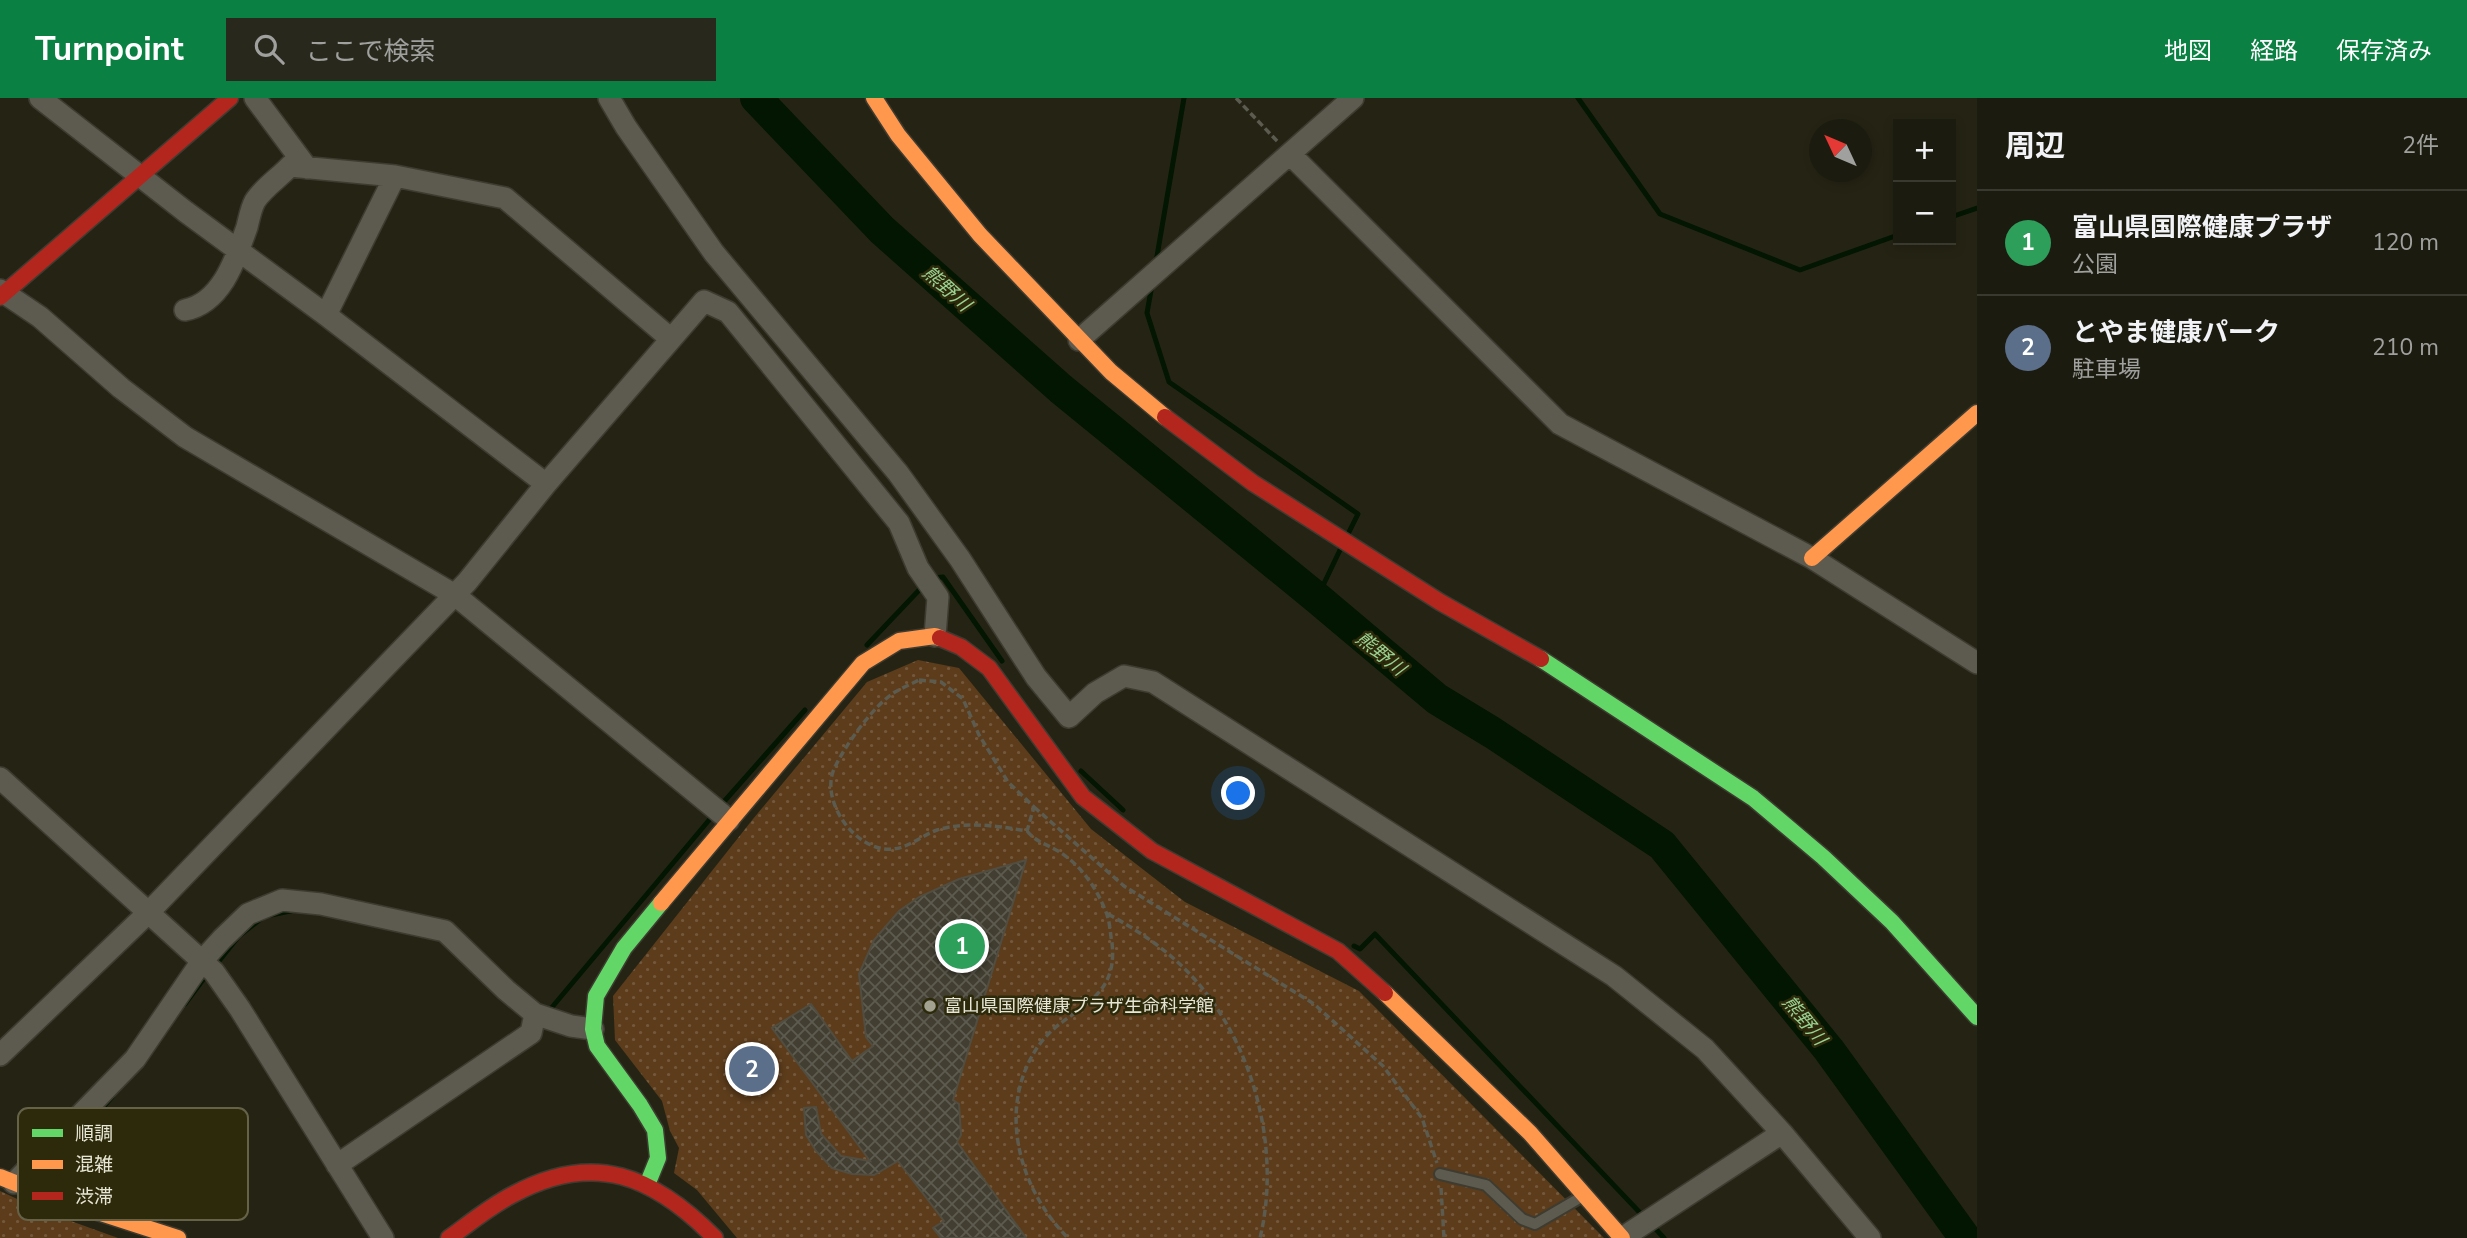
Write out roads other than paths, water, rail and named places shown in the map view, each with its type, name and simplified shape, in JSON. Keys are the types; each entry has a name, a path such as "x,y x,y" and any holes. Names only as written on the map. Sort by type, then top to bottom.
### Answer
{"street":[{"path":"40,98 140,177 326,315 546,484"},
{"path":"230,98 1,294 40,317 121,388 185,437 455,594 729,820"},
{"path":"255,98 307,168"},
{"path":"609,98 626,127 714,253 898,473 960,559 1036,677 1069,717 1095,693 1124,676 1153,682 1614,976 1705,1049 1782,1133 1870,1238"},
{"path":"874,98 898,135 980,235 1111,372 1179,429 1253,483 1440,602 1555,667 1753,798 1823,857 1892,922 1977,1017"},
{"path":"1079,340 1353,98"},
{"path":"1290,154 1560,424 1827,562 1977,663"},
{"path":"185,310 195,308 213,295 239,251 255,201 290,166 395,176 505,198 671,339"},
{"path":"326,315 395,176"},
{"path":"0,1055 149,912 455,594 704,301 729,312 899,523 918,568 938,597 935,636"},
{"path":"1827,562 1977,412"},
{"path":"647,1185 658,1158 655,1130 597,1046 593,1029 596,996 617,958 729,820 863,663 899,641 935,636 961,647 989,668 1083,797 1152,851 1352,961 1531,1133 1622,1238 1782,1133"},
{"path":"0,778 207,965 383,1238"},
{"path":"83,1108 135,1059 248,914 282,900 321,904 445,931 535,1014 570,1026 593,1029"},
{"path":"337,1165 531,1032 535,1014"},
{"path":"449,1238 521,1190 571,1173 612,1172 647,1185 684,1208 715,1238"},
{"path":"122,1220 178,1238"}],"lane":[{"path":"1440,1174 1486,1185 1522,1219 1535,1224 1585,1195"}],"waterway":[{"name":"熊野川","path":"756,98 882,230 1061,389 1437,699 1662,845 1829,1050 1965,1238"},
{"path":"1156,262 1184,98"},
{"path":"1578,98 1660,214 1800,270 1893,237"},
{"path":"1956,215 1977,208"},
{"path":"1152,285 1147,313 1169,382 1358,514 1349,532"},
{"path":"1317,598 1340,550"},
{"path":"933,578 943,577 1002,661"},
{"path":"867,645 923,586"},
{"path":"721,805 805,710"},
{"path":"1081,771 1123,810"},
{"path":"548,1012 715,813"},
{"path":"271,915 295,910"},
{"path":"215,966 239,936 262,918"},
{"path":"1354,946 1360,949 1375,934 1645,1218"},
{"path":"185,1004 208,973"},
{"path":"103,1108 112,1097"},
{"path":"1652,1225 1664,1238"}],"place":[{"name":"富山県国際健康プラザ","path":"962,946"},
{"name":"富山県国際健康プラザ生命科学館","path":"930,1006"},
{"name":"とやま健康パーク","path":"752,1069"}]}
